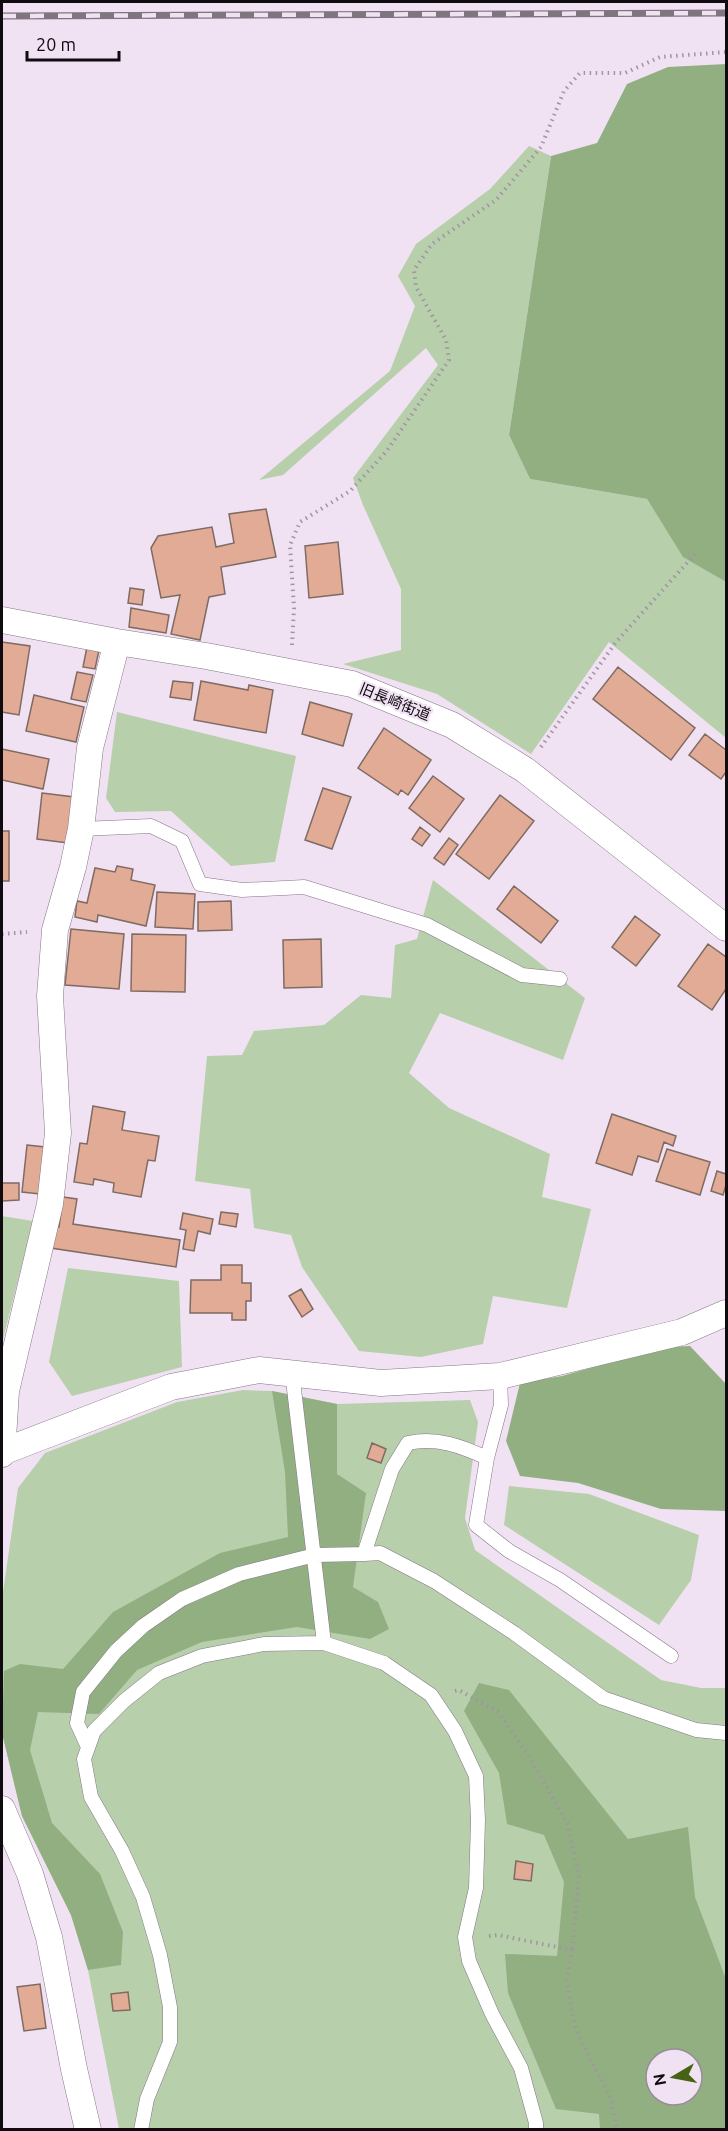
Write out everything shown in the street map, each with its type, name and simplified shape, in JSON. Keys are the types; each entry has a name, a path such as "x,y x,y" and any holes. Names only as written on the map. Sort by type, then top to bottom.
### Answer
{"street":[{"name":"旧長崎街道","path":"2,620 352,684 452,725 525,770 726,928"},
{"path":"117,642 90,748 81,828 73,867 55,930 50,996 58,1132 50,1204 6,1391 2,1453 171,1387 260,1370 381,1383 500,1376 682,1332 726,1313"},
{"path":"2,1809 30,1874 49,1937 88,2130"}],"lane":[{"path":"81,828 151,826 182,842 200,884 242,890 304,886 428,926 522,975 560,979"},
{"path":"292,1372 324,1644"},
{"path":"500,1376 501,1405 487,1458 476,1525 509,1551 560,1580 671,1656"},
{"path":"364,1554 392,1469 408,1443 423,1440 457,1445 487,1458"},
{"path":"88,1748 77,1723 83,1692 116,1651 143,1626 182,1599 239,1574 315,1555 380,1553 434,1581 514,1633 603,1698 696,1730 726,1733"},
{"path":"141,2130 147,2099 170,2042 170,2007 160,1955 143,1897 122,1851 90,1797 84,1760 94,1731 124,1701 159,1673 202,1656 264,1644 324,1644 384,1663 431,1695 455,1731 476,1776 478,1820 476,1888 465,1937 469,1961 492,2014 521,2068 536,2130"}],"path":[{"path":"290,672 294,608 290,545 300,522 350,491 387,452 449,360 446,340 416,287 414,270 432,244 496,200 541,147 564,91 580,74 625,73 660,57 726,52"},
{"path":"525,770 616,642 695,554"},
{"path":"431,1695 459,1690 498,1712 531,1759 568,1825 579,1875 567,1981 574,2023 588,2056 610,2095 618,2130"},
{"path":"465,1937 498,1935 572,1950"}],"green space":[{"path":"726,64 726,582 683,557 647,499 530,479 509,435 551,156 597,143 627,84 668,67"},
{"path":"529,146 551,156 509,435 530,479 647,499 683,556 726,582 726,738 609,642 531,754 437,694 343,664 401,650 401,589 353,478 438,365 426,348 283,475 259,480 390,371 415,306 398,276 416,244 490,189"},
{"path":"117,712 296,756 275,862 231,866 171,811 115,812 106,798"},
{"path":"433,880 585,998 563,1060 440,1013 409,1073 449,1108 550,1154 542,1197 591,1209 567,1308 493,1296 483,1344 421,1357 359,1351 302,1267 291,1235 254,1228 250,1189 195,1181 207,1056 242,1055 254,1031 324,1025 361,995 391,998 395,945 417,939"},
{"path":"2,1216 33,1221 2,1343"},
{"path":"68,1268 179,1281 182,1367 72,1396 49,1362"},
{"path":"690,1346 726,1384 726,1511 661,1509 578,1483 520,1476 506,1441 520,1383 562,1376 663,1347"},
{"path":"243,1390 272,1391 337,1404 470,1400 478,1422 465,1518 475,1550 661,1680 701,1688 726,1688 726,2129 119,2129 88,1970 71,1915 22,1816 2,1733 2,1599 18,1488 45,1453 177,1402"},
{"path":"272,1391 337,1404 337,1474 366,1493 353,1587 378,1602 389,1629 370,1639 297,1627 202,1642 137,1670 99,1714 38,1712 30,1750 52,1823 100,1874 123,1932 121,1965 88,1970 71,1915 22,1816 2,1733 4,1671 20,1664 63,1669 113,1612 220,1553 288,1537 285,1472"},
{"path":"509,1486 589,1494 699,1535 691,1580 659,1625 504,1525"},
{"path":"479,1683 509,1690 628,1839 688,1827 695,1897 726,1979 726,2129 600,2129 599,2114 556,2109 508,1993 505,1954 557,1956 564,1882 544,1835 507,1824 499,1773 464,1711"}],"building":[{"path":"266,509 276,557 221,567 225,594 209,597 200,640 171,634 180,595 161,598 151,548 158,536 212,527 216,547 234,543 229,514"},
{"path":"338,542 343,594 309,598 305,546"},
{"path":"130,588 144,590 142,605 128,603"},
{"path":"131,608 169,615 166,633 129,627"},
{"path":"2,642 30,646 19,715 2,712"},
{"path":"87,647 99,650 95,669 83,667"},
{"path":"618,667 695,728 671,760 593,699"},
{"path":"77,672 93,675 86,702 71,699"},
{"path":"173,681 193,683 191,700 170,697"},
{"path":"201,681 248,690 249,685 273,690 266,733 194,720"},
{"path":"34,695 84,707 76,742 26,731"},
{"path":"310,702 352,714 343,746 302,734"},
{"path":"384,728 431,760 408,795 401,790 398,795 358,768"},
{"path":"705,734 726,750 726,772 721,779 689,755"},
{"path":"2,749 49,759 43,789 2,780"},
{"path":"433,776 464,799 440,832 409,808"},
{"path":"323,788 351,797 332,849 305,840"},
{"path":"42,793 74,797 68,843 37,839"},
{"path":"500,795 534,821 489,879 456,854"},
{"path":"420,827 430,835 422,846 412,839"},
{"path":"2,831 9,831 9,881 2,881"},
{"path":"449,838 458,845 444,865 434,858"},
{"path":"117,866 133,869 131,880 155,885 146,926 98,915 97,922 75,917 77,901 87,903 95,868 115,872"},
{"path":"514,886 558,921 541,943 497,909"},
{"path":"157,892 195,894 193,929 155,927"},
{"path":"231,901 232,930 198,931 198,902"},
{"path":"635,916 660,935 636,966 612,947"},
{"path":"71,929 124,934 119,989 65,985"},
{"path":"132,934 186,935 185,992 131,991"},
{"path":"321,939 322,987 284,988 283,940"},
{"path":"708,944 726,957 726,989 712,1010 678,986"},
{"path":"93,1106 125,1112 122,1130 159,1136 155,1161 148,1160 141,1197 113,1192 114,1183 94,1179 93,1185 74,1182 80,1143 87,1144"},
{"path":"612,1114 676,1136 673,1146 664,1142 658,1162 638,1156 632,1175 596,1163"},
{"path":"27,1145 45,1147 40,1194 22,1192"},
{"path":"667,1149 710,1162 700,1195 656,1181"},
{"path":"717,1171 726,1174 723,1195 711,1191"},
{"path":"2,1183 19,1183 19,1200 2,1201"},
{"path":"63,1197 77,1199 73,1224 180,1240 176,1267 51,1248 54,1227 59,1227"},
{"path":"221,1212 238,1214 236,1227 219,1224"},
{"path":"183,1213 213,1219 210,1234 198,1231 194,1251 183,1249 186,1230 180,1229"},
{"path":"221,1265 242,1265 242,1283 251,1283 251,1301 246,1301 246,1320 232,1320 232,1313 190,1313 191,1280 221,1280"},
{"path":"301,1289 313,1309 302,1317 289,1296"},
{"path":"372,1443 386,1449 381,1463 367,1458"},
{"path":"516,1861 533,1864 531,1881 514,1879"},
{"path":"40,1984 46,2028 24,2031 17,1987"},
{"path":"128,1992 130,2010 113,2011 111,1994"}],"railway":[{"path":"2,16 726,13"}]}
